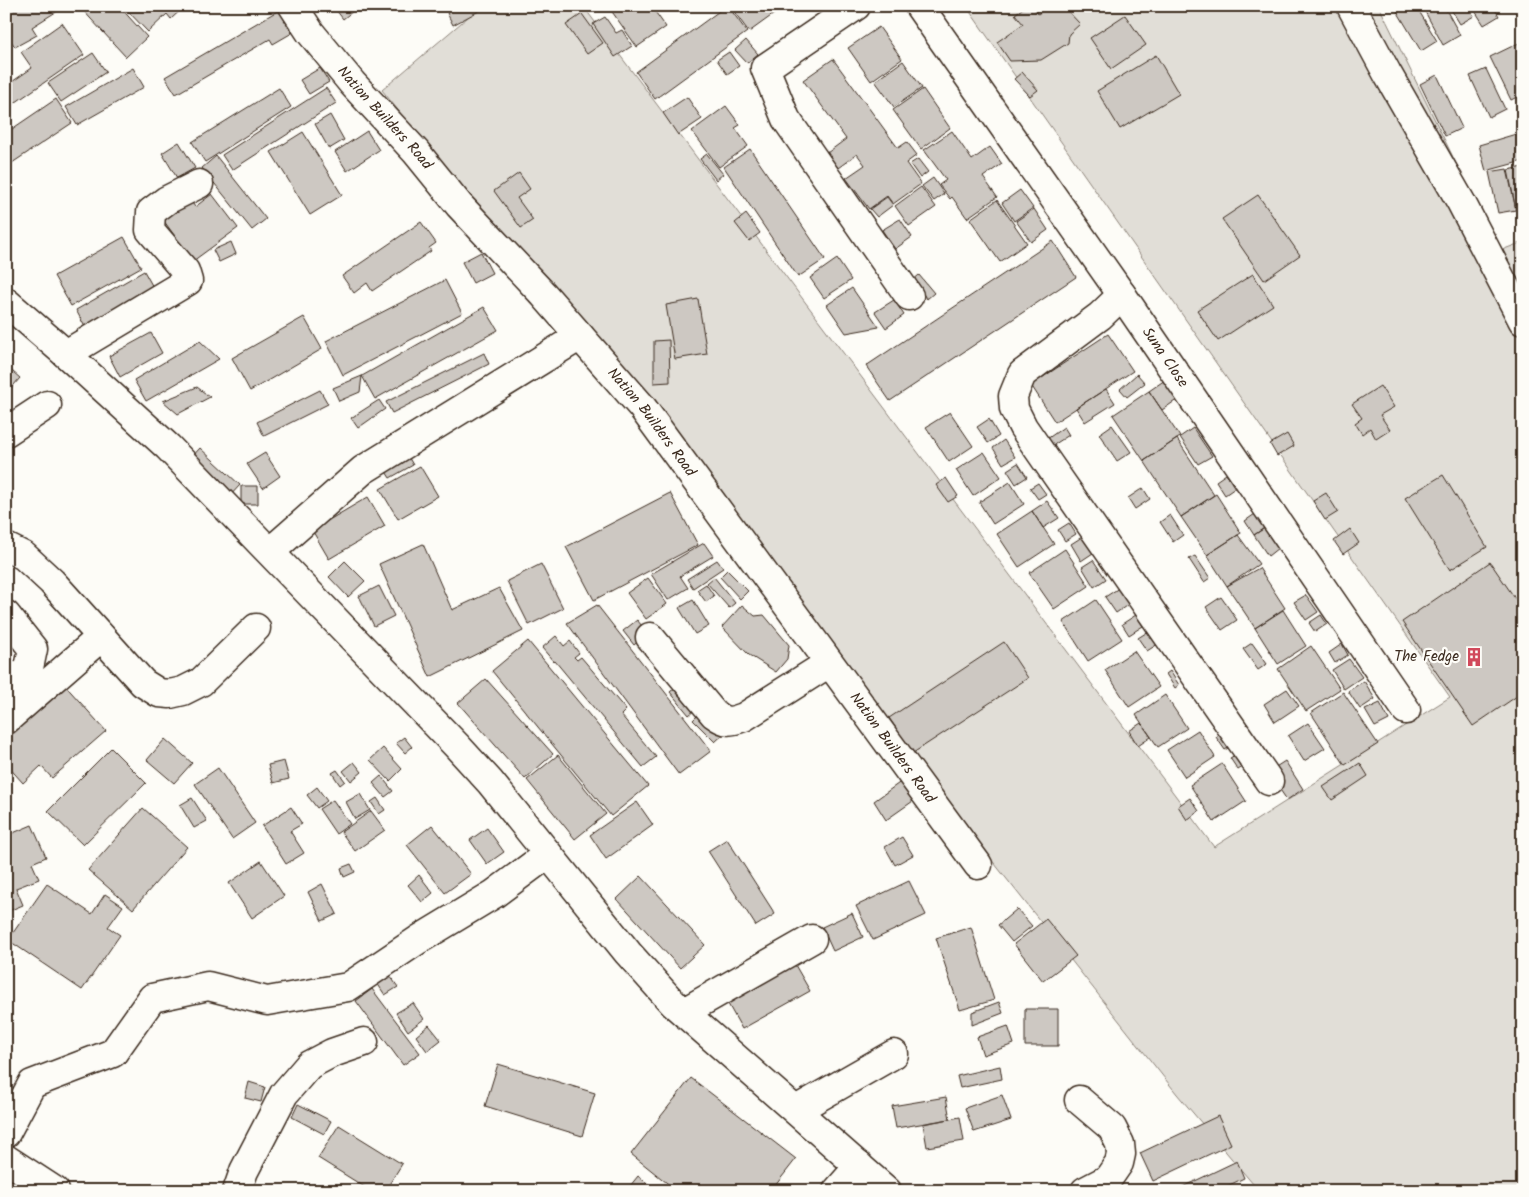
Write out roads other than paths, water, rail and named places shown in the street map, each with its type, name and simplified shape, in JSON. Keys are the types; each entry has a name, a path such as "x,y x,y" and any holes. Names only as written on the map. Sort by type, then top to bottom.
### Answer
{"street":[{"name":"Nation Builders Road","path":"293,6 310,32 352,83 416,152 459,205 544,295 642,407 978,866"},
{"path":"856,6 765,68 786,118 909,296"},
{"name":"Suna Close","path":"919,6 1122,296 1406,710"},
{"path":"1350,6 1461,202 1523,321"},
{"path":"66,354 188,281 185,271 150,230 151,212 168,200 199,184"},
{"path":"1122,296 1100,316 1022,374 1013,396 1014,409 1038,448 1269,781"},
{"path":"6,302 168,447 271,551 457,746 490,782 628,953 673,1003 887,1191"},
{"path":"271,551 364,470 580,336"},
{"path":"6,432 47,405"},
{"path":"6,547 24,556 52,582 143,684 159,693 183,692 201,682 256,628"},
{"path":"6,615 33,649 28,668 6,687"},
{"path":"650,637 714,714 730,722 744,717 829,663"},
{"path":"6,720 101,638"},
{"path":"6,1133 32,1084 113,1054 152,998 208,986 267,1001 348,987 418,940 494,894 548,854"},
{"path":"684,1012 812,939"},
{"path":"237,1191 244,1171 284,1094 309,1065 332,1053 364,1042"},
{"path":"796,1110 894,1054"},
{"path":"1079,1100 1112,1128 1120,1144 1121,1154 1119,1163 1108,1180 1085,1191"},
{"path":"6,1159 55,1191"},
{"path":"838,1191 858,1166"}],"place":[{"name":"The Fedge","path":"1474,657"}]}
